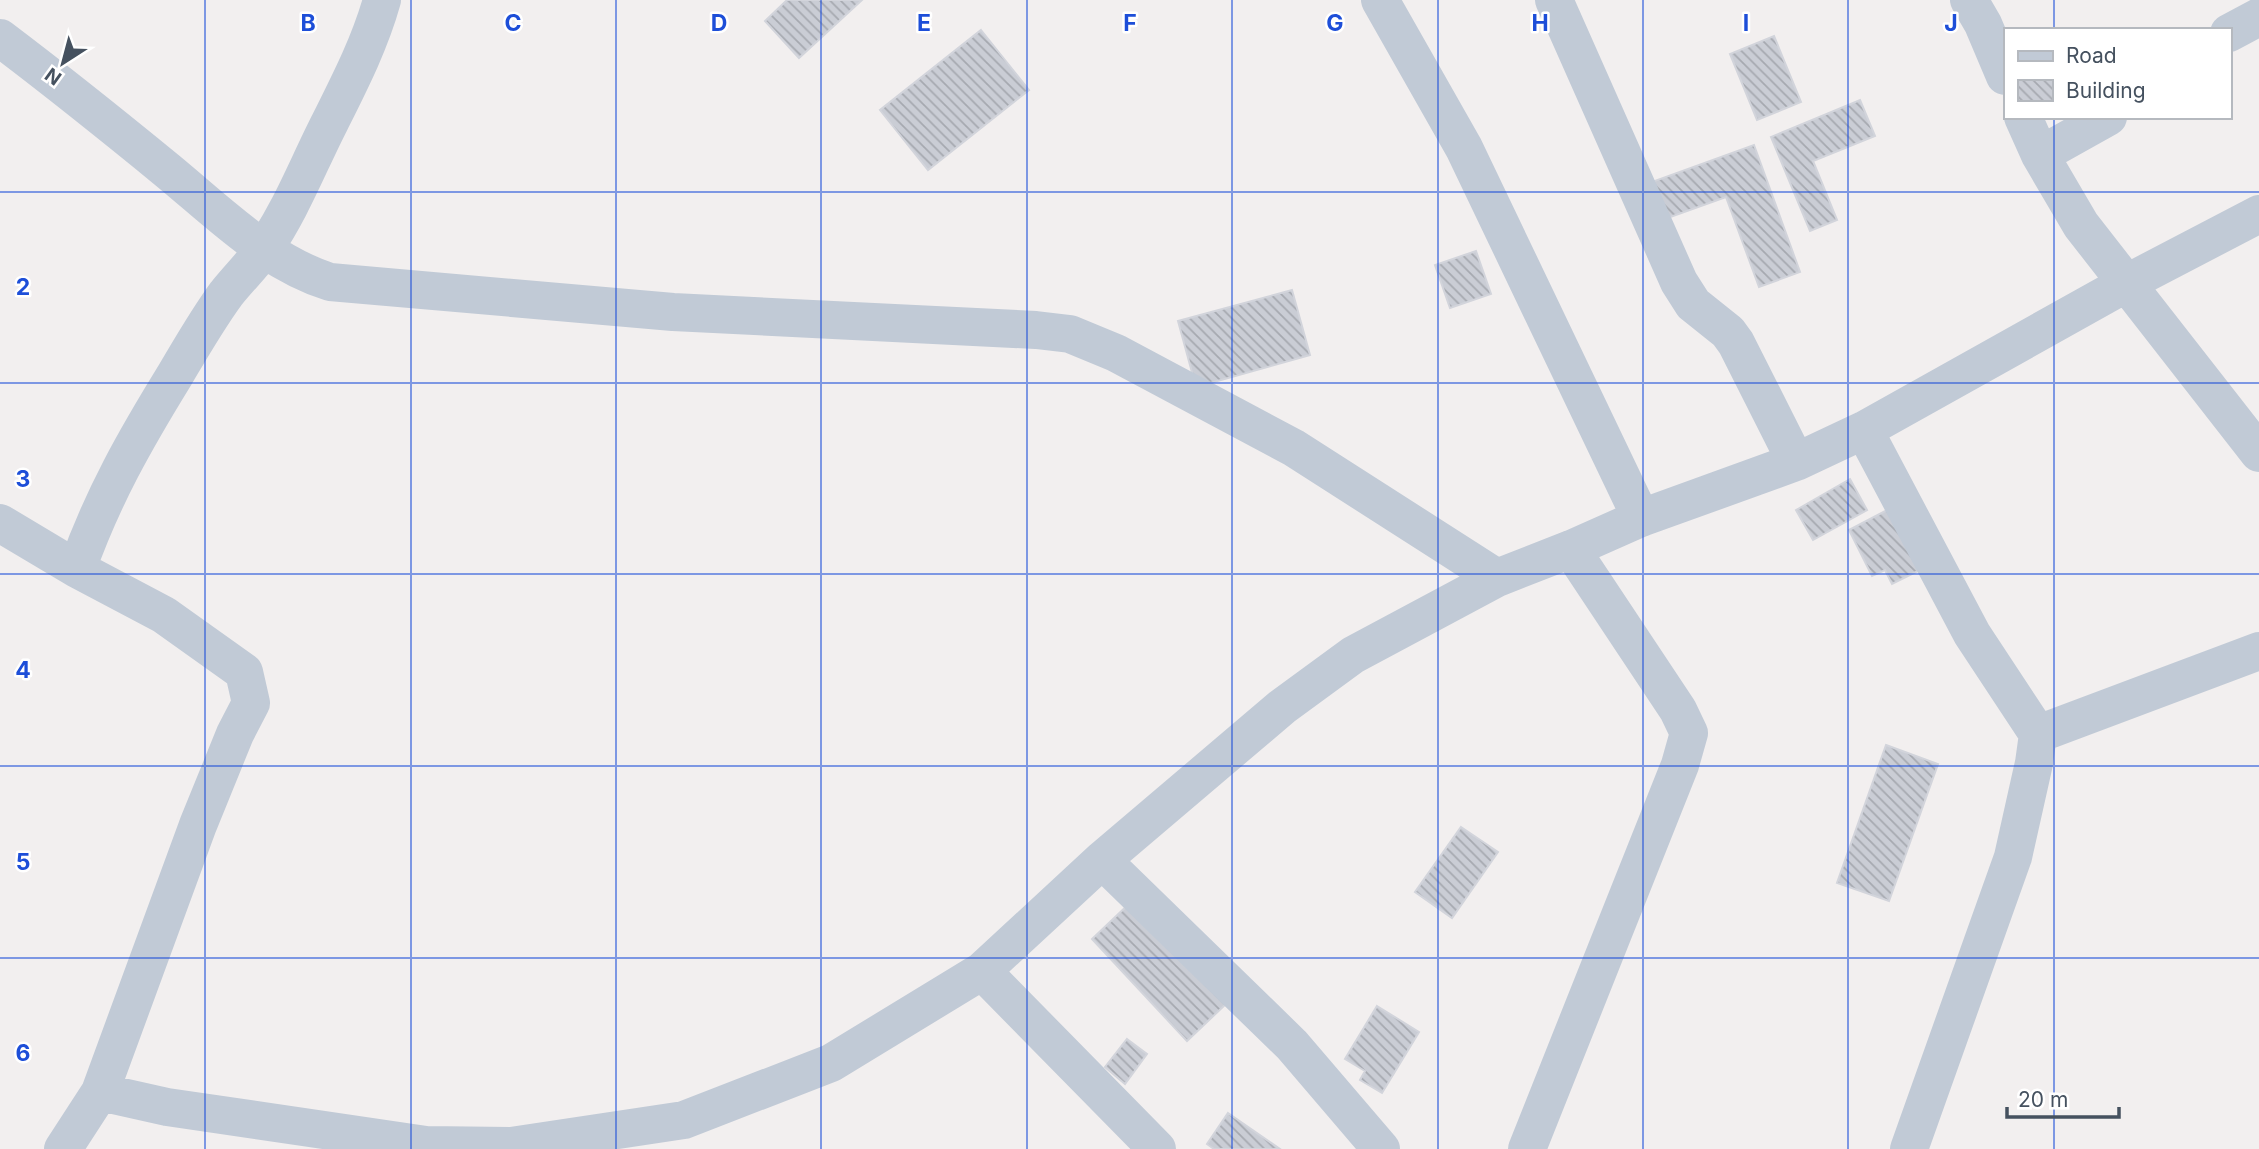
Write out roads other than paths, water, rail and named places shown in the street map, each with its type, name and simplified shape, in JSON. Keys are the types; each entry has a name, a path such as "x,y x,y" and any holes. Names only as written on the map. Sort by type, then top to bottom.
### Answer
{"street":[{"path":"77,569 94,520 130,448 219,305 263,250 300,188 355,72 375,25 382,0"},
{"path":"1380,0 1464,148 1641,518"},
{"path":"1554,0 1679,282 1693,304 1728,332 1737,343 1796,462"},
{"path":"1969,0 1983,24 2004,74"},
{"path":"2231,32 2259,17"},
{"path":"0,38 74,94 263,250 304,274 330,282 673,312 1036,330 1070,334 1116,353 1294,448 1497,578"},
{"path":"2024,119 2040,155 2081,225 2259,453"},
{"path":"2040,155 2104,119"},
{"path":"100,1093 167,1107 426,1145 511,1147 684,1120 831,1063 982,971 1102,860 1282,707 1353,655 1497,578 1641,518 1796,462 1864,430 2127,283 2259,214"},
{"path":"1864,430 1972,634 2038,734 2012,857 1909,1149"},
{"path":"3,527 163,615 244,672 251,703 235,734 198,825 100,1093 63,1149"},
{"path":"1527,1149 1680,765 1689,733 1678,710 1571,549"},
{"path":"2038,734 2259,651"},
{"path":"1102,860 1292,1045 1381,1149"},
{"path":"982,971 1157,1149"}]}
